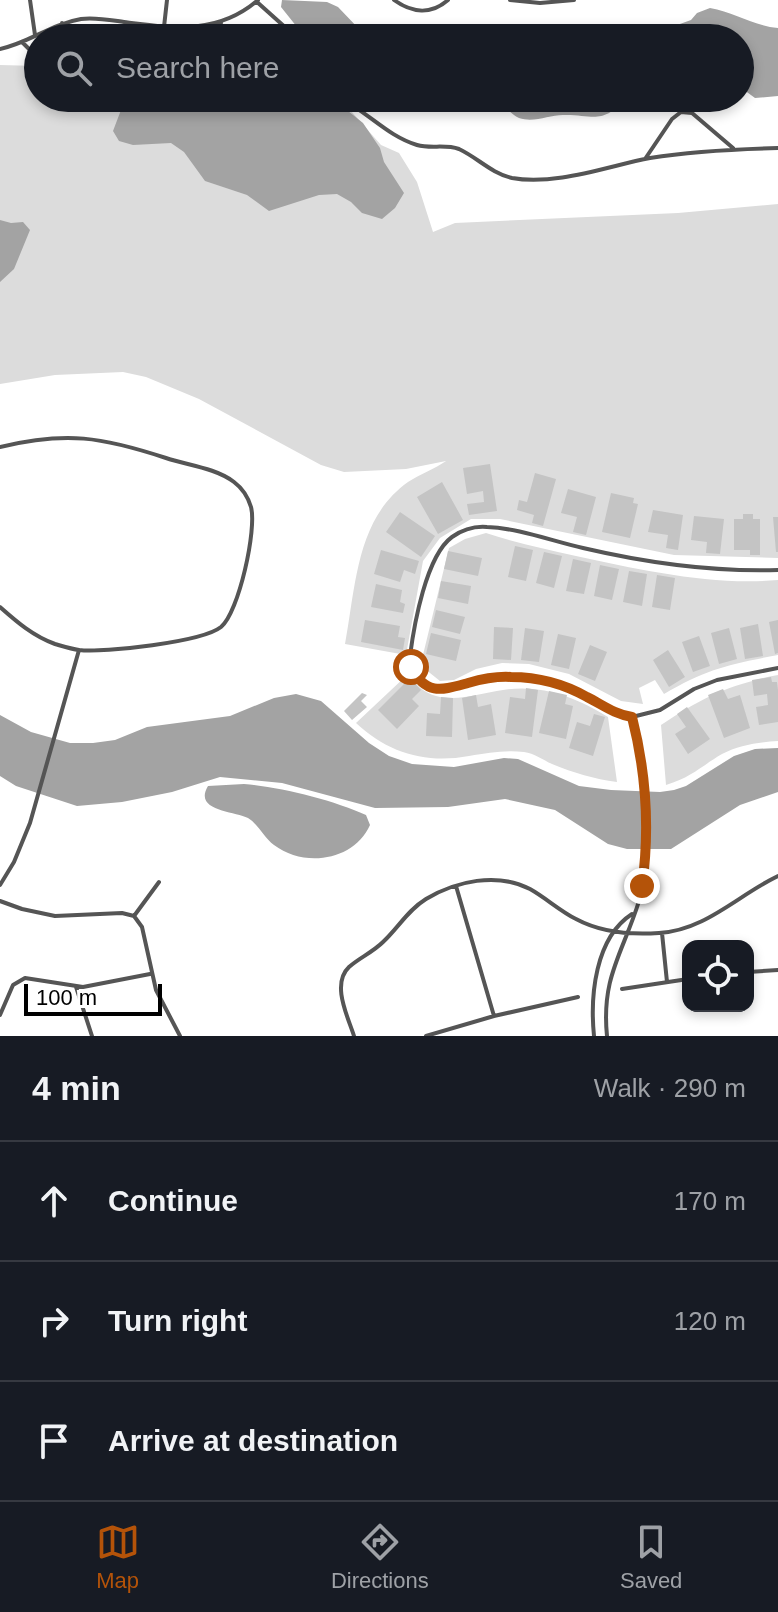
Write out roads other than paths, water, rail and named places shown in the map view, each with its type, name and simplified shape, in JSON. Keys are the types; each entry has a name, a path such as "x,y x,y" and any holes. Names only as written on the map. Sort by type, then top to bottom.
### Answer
{"lane":[{"path":"30,0 33,24"},
{"path":"164,24 167,0"},
{"path":"394,0 407,9 419,11 432,10 448,0"},
{"path":"510,0 540,3 574,0"},
{"path":"214,24 258,1 282,24"},
{"path":"62,23 103,19 141,24"},
{"path":"0,49 23,43"},
{"path":"359,112 406,141 430,147 457,148 496,173 514,178 571,175 645,159 734,149 778,148"},
{"path":"645,159 672,119 681,112 692,113 734,149"},
{"path":"0,447 57,437 108,441 227,477 241,489 250,505 252,527 237,602 222,626 199,637 79,650 56,645 32,633 0,607"},
{"path":"778,570 722,570 673,565 487,527 462,532 441,547 429,570 412,645 411,667 424,684 445,690 487,678 531,678 573,689 608,710 632,717 660,710 694,689 717,680 778,668"},
{"path":"0,885 14,862 30,823 79,650"},
{"path":"607,1036 605,1020 610,974 639,901 645,855 645,779 632,717"},
{"path":"354,1036 340,986 345,971 380,944 418,905 440,892 474,881 494,879 513,882 577,920 612,932 662,933 704,921 778,876"},
{"path":"134,916 159,882"},
{"path":"456,886 494,1016"},
{"path":"0,901 55,916 122,913 134,916 142,927 150,974 162,1005 180,1036"},
{"path":"594,1036 593,998 597,975 612,932 634,913"},
{"path":"662,933 667,982"},
{"path":"754,972 778,970"},
{"path":"0,1015 13,985 25,978 76,987 150,974"},
{"path":"622,989 682,980"},
{"path":"76,987 92,1036"},
{"path":"426,1036 494,1016 578,997"}]}
